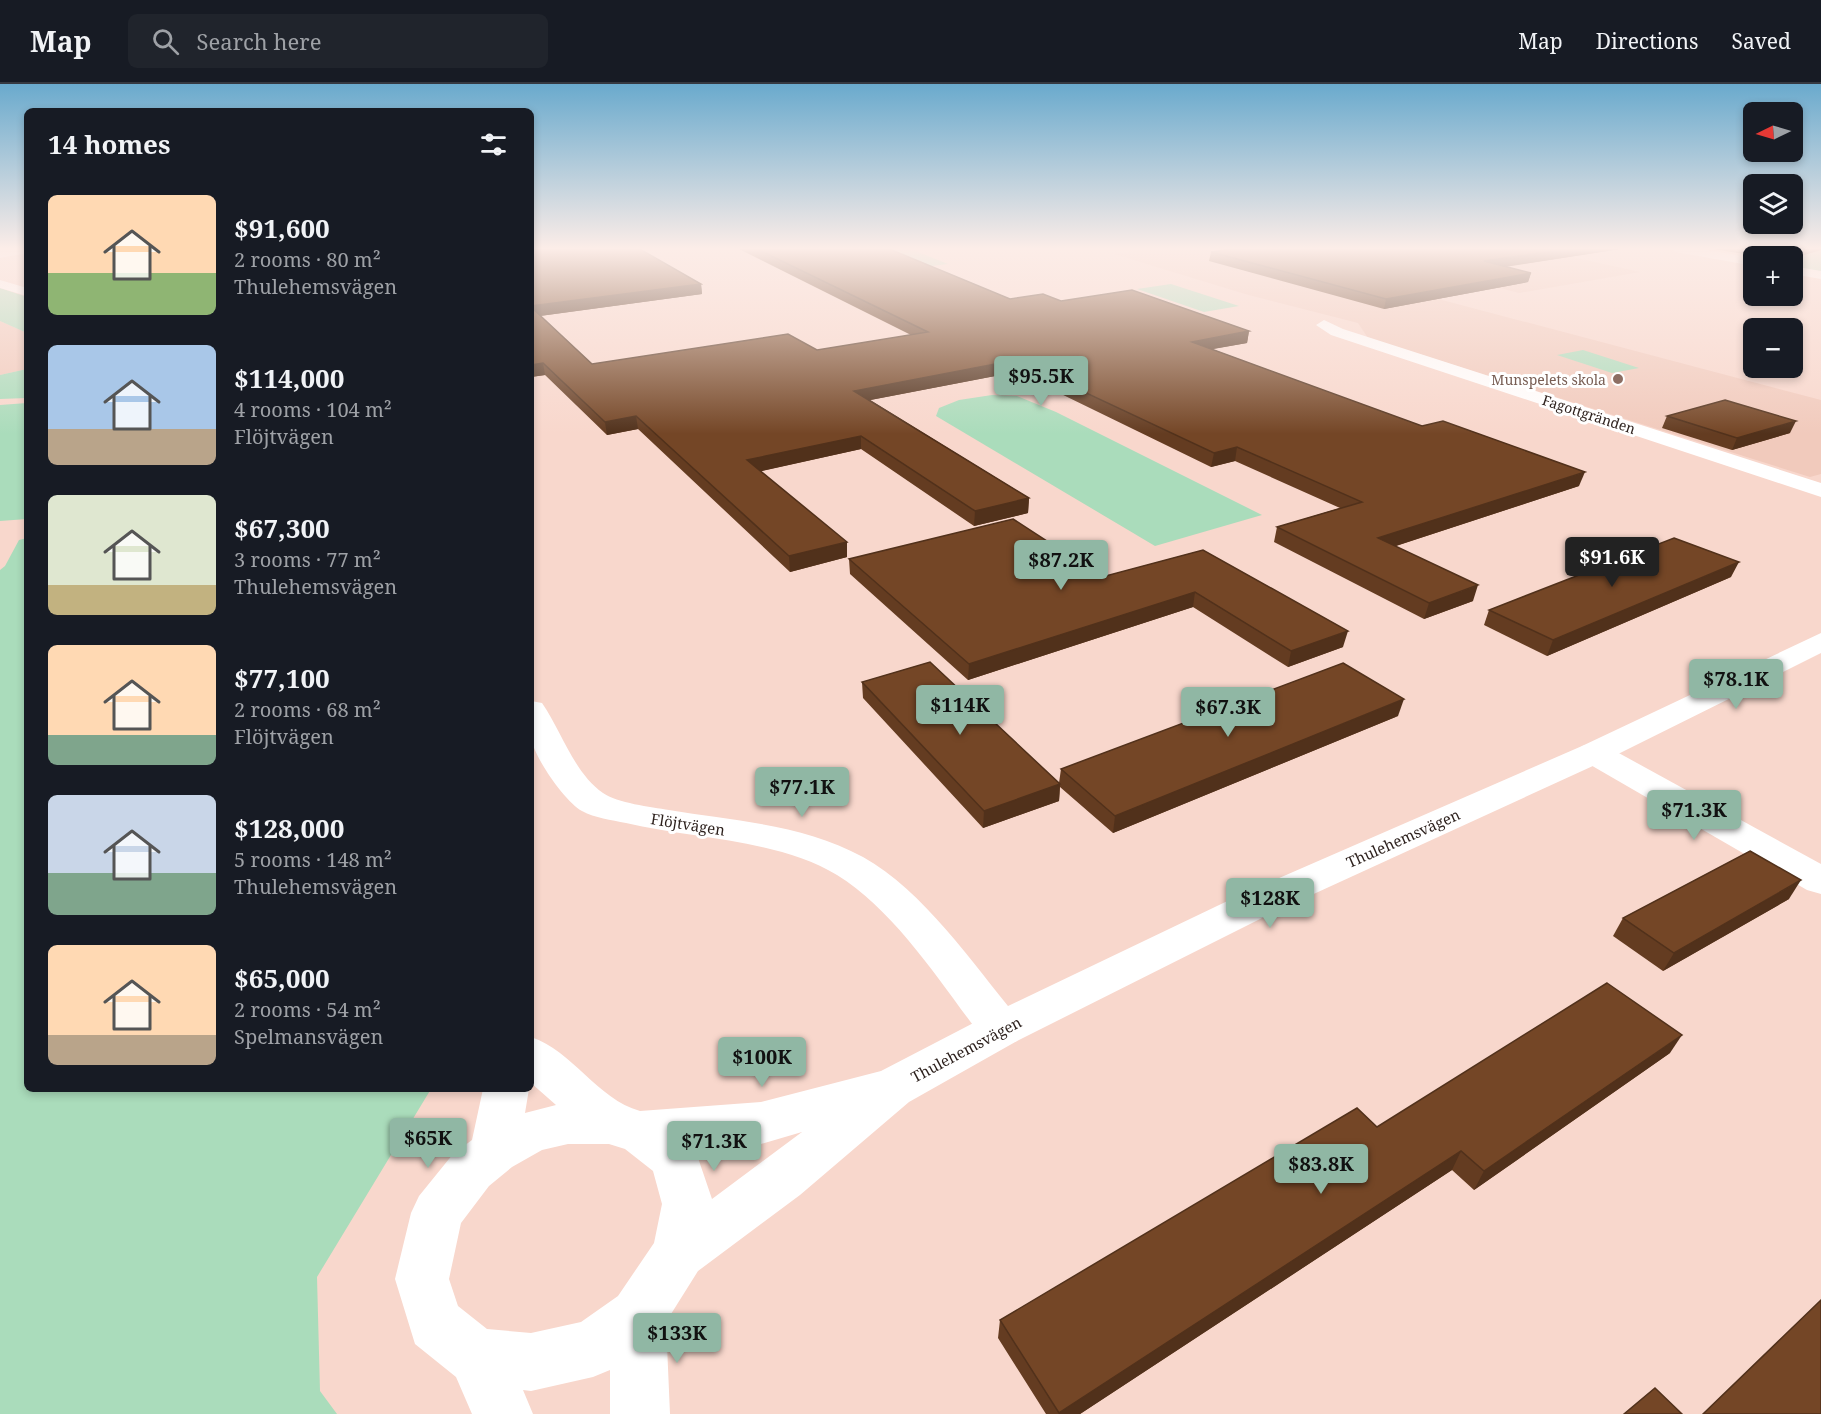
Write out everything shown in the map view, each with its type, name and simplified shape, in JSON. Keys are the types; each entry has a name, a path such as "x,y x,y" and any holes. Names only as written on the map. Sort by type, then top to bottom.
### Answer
{"street":[{"name":"Fagottgränden","path":"1324,325 1359,340 1821,490"},
{"name":"Thulehemsvägen","path":"679,1253 782,1179 892,1088 1001,1029 1254,905 1593,753 1821,642"},
{"name":"Flöjtvägen","path":"534,715 548,736 567,776 591,802 643,817 767,837 824,854 851,867 876,886 918,929 1001,1029"},
{"path":"1593,753 1821,881"},
{"path":"476,1357 531,1362 593,1348 638,1316 679,1253 687,1204 674,1158 625,1127 534,1056"},
{"name":"Thulehemsvägen","path":"476,1357 435,1324 422,1279 437,1214 471,1170 494,1152 531,1132 568,1123 625,1127 761,1123 892,1088"},
{"path":"494,1152 505,1092"},
{"path":"638,1316 640,1414"},
{"path":"476,1357 504,1414"}],"shaded area":[{"name":"Munspelets skola","path":"1308,310 1480,310 1821,400 1821,474 1810,477 1368,338 1358,323"},
{"path":"0,321 24,332 24,370 0,375"}],"green space":[{"path":"0,310 24,310 24,332 0,321"},
{"path":"1583,350 1639,368 1612,373 1557,355"},
{"path":"24,370 24,398 0,399 0,375"},
{"path":"992,395 1017,396 1056,412 1262,515 1155,546 936,416 939,408 959,400"},
{"path":"24,403 24,519 0,521 0,405"},
{"path":"24,539 24,1092 429,1092 317,1277 320,1391 337,1414 0,1414 0,570 5,566 19,540"}],"building":[{"path":"534,310 592,364 788,334 817,350 928,332 883,310 1189,310 1249,331 1192,342 1422,426 1443,421 1585,472 1378,538 1478,585 1429,603 1277,527 1362,502 1237,447 1214,453 1016,360 854,391 1029,498 975,511 861,436 747,460 847,542 789,556 636,416 605,422 543,363 534,364"},
{"path":"1725,400 1796,421 1737,438 1667,416"},
{"path":"1013,519 1102,577 1203,550 1348,631 1291,651 1195,592 969,664 849,559"},
{"path":"1674,538 1739,562 1553,640 1489,610"},
{"path":"930,662 1060,784 984,811 862,682"},
{"path":"1343,663 1404,699 1115,816 1061,769"},
{"path":"1750,851 1801,880 1674,953 1623,918"},
{"path":"1607,983 1682,1035 1484,1171 1461,1151 1059,1413 1000,1320 1357,1108 1377,1127"},
{"path":"1821,1300 1821,1414 1703,1414"},
{"path":"1655,1388 1682,1414 1624,1414"}],"place":[{"name":"Munspelets skola","path":"1618,379"}]}
